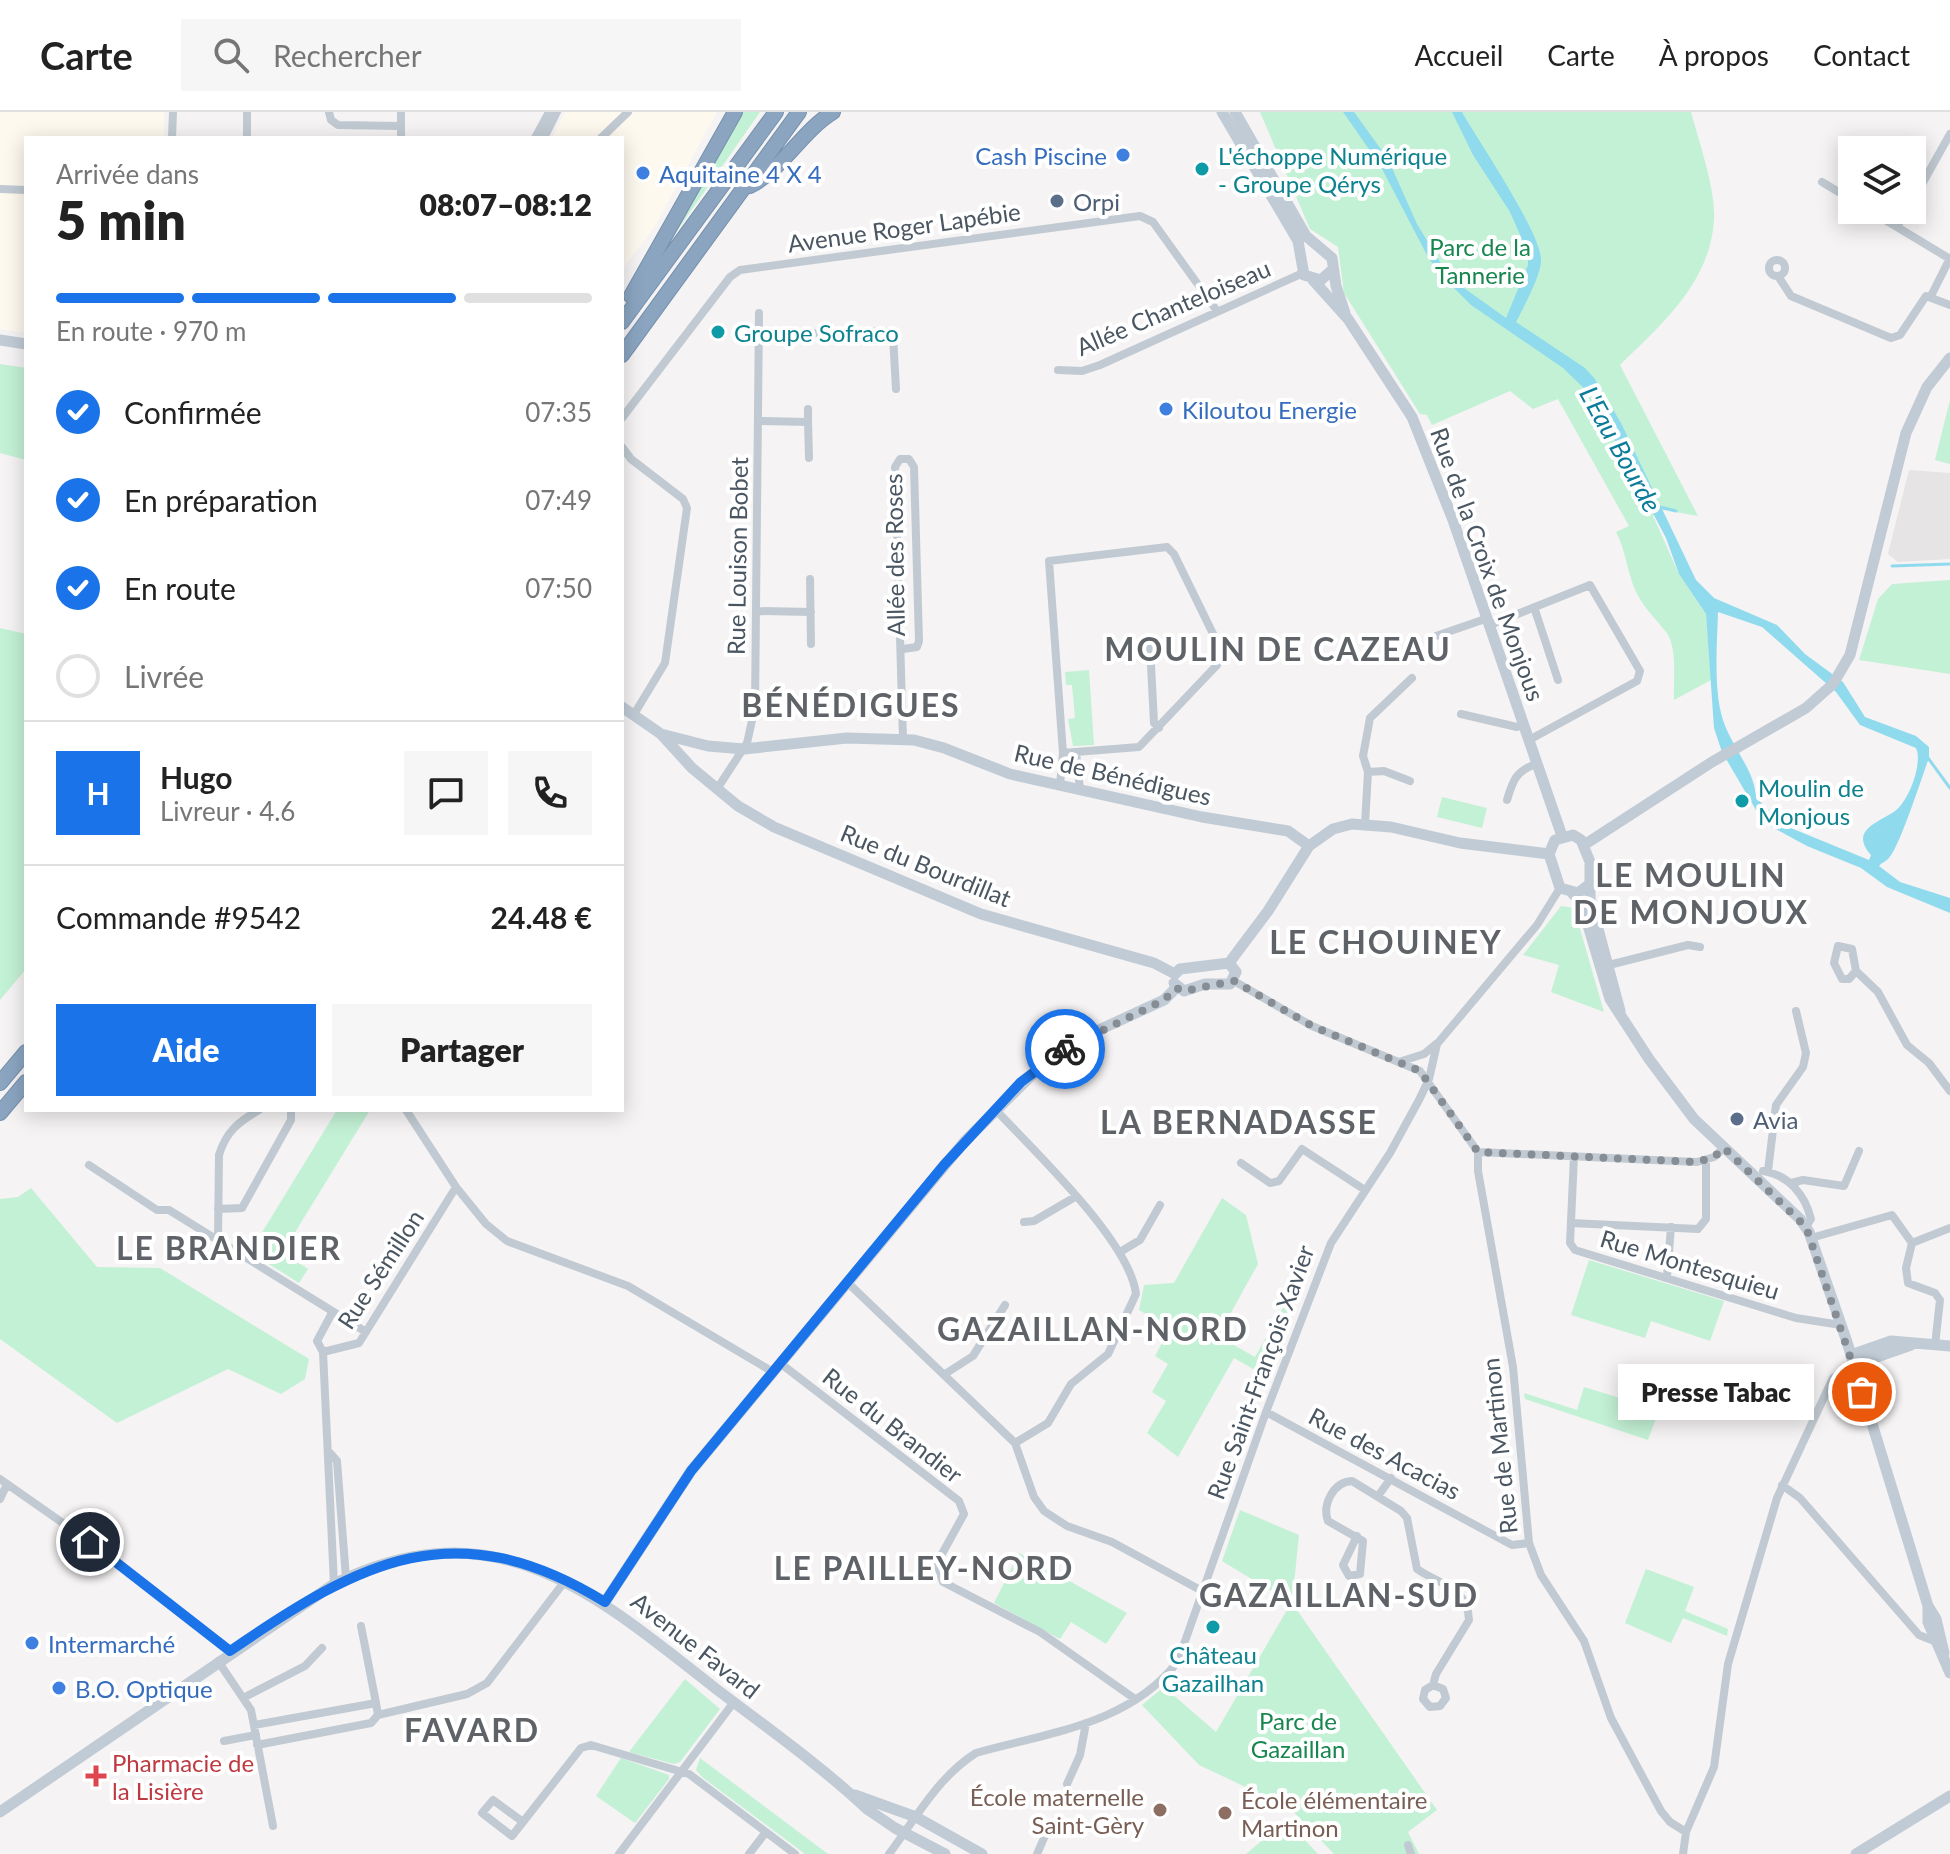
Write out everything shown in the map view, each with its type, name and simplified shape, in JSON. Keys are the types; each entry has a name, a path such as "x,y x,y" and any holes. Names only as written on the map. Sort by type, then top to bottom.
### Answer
{"highway":[{"path":"624,306 735,112"},
{"path":"624,319 776,112"},
{"path":"624,352 799,112"},
{"path":"746,188 765,178 811,126 833,112"},
{"path":"0,1083 24,1054"},
{"path":"0,1113 24,1084"}],"street":[{"path":"172,136 173,112"},
{"path":"247,112 247,136"},
{"path":"329,112 331,120 338,125 401,126"},
{"path":"401,112 401,136"},
{"path":"544,133 549,112"},
{"path":"544,133 557,112"},
{"path":"603,136 628,112"},
{"path":"1228,114 1306,236 1330,254 1333,269 1326,279 1308,277 1292,230 1228,114"},
{"path":"1926,177 1950,134"},
{"path":"1822,182 1838,192"},
{"path":"0,189 24,190"},
{"name":"Avenue Roger Lapébie","path":"624,415 730,277 740,270 1140,216 1153,222 1217,311"},
{"path":"1778,276 1791,296 1891,338 1900,335 1922,300 1931,296 1950,259 1892,224"},
{"path":"1303,255 1318,247"},
{"name":"Rue de la Croix de Monjous","path":"1333,269 1348,319"},
{"name":"Rue de la Croix de Monjous","path":"1308,277 1348,319 1412,417 1489,622 1562,836"},
{"name":"Allée Chanteloiseau","path":"1058,370 1082,371 1100,365 1217,311 1308,277"},
{"path":"1931,296 1950,305"},
{"name":"Rue Louison Bobet","path":"717,789 744,749 755,707 759,313"},
{"path":"760,335 888,331 893,336 896,389"},
{"path":"0,340 24,344"},
{"path":"1584,845 1741,744 1806,708 1837,673 1850,655 1906,433 1927,387 1950,358"},
{"path":"808,409 809,458"},
{"path":"759,421 808,422"},
{"path":"624,450 631,459 683,499 687,508 665,663 633,716"},
{"name":"Allée des Roses","path":"903,649 917,647 919,641 914,467 909,459 900,459 895,467 903,649 903,739"},
{"path":"1060,785 1063,753 1049,561 1157,545 1167,547 1174,554 1221,656 1159,728 1133,749 1063,753"},
{"path":"810,579 811,644"},
{"path":"1436,636 1534,607 1583,585 1594,587 1641,674 1637,681 1529,740"},
{"path":"1534,607 1558,680"},
{"path":"757,611 811,612"},
{"path":"1150,646 1154,723 1159,728"},
{"path":"1365,824 1368,772 1363,756 1370,718 1412,678"},
{"path":"624,709 661,734"},
{"path":"1461,714 1517,727 1523,725"},
{"name":"Rue de Bénédigues","path":"661,734 708,746 744,749 847,738 903,739 944,748 999,770 1080,790 1195,816 1288,831 1309,846"},
{"name":"Rue du Bourdillat","path":"661,734 717,789 774,827 981,914 1154,963 1175,974"},
{"path":"1076,752 1080,790"},
{"path":"1507,800 1513,779 1521,770 1536,764"},
{"path":"1368,772 1384,771 1410,781"},
{"path":"605,1602 691,1471 995,1109 1021,1082 1063,1050 1164,1000 1176,988 1175,974 1180,969 1229,963 1268,911 1309,846 1333,829 1365,824 1499,850 1549,854"},
{"path":"1605,966 1590,899 1592,872 1584,845 1578,837 1562,836 1552,842 1549,854 1560,888 1581,902 1620,1011 1680,1103 1809,1232 1928,1606 1934,1641 1948,1667"},
{"path":"1573,894 1583,892 1591,883"},
{"name":"Rue Saint-François Xavier","path":"1399,1062 1424,1054 1437,1044 1537,925 1560,888"},
{"path":"1605,966 1688,945 1700,947"},
{"path":"1229,963 1235,969 1234,981"},
{"path":"1856,971 1878,992 1907,1045 1929,1063 1950,1091"},
{"path":"1176,988 1184,991 1234,981 1312,1026 1420,1071 1429,1079 1462,1133 1478,1152 1706,1160 1724,1148"},
{"path":"1768,1171 1776,1105 1803,1067 1806,1053 1796,1011"},
{"name":"Rue Saint-François Xavier","path":"889,1854 957,1765 976,1753 1108,1716 1161,1681 1178,1661 1320,1267 1390,1153 1429,1079 1437,1044"},
{"path":"995,1109 1120,1252 1136,1294 1113,1345 1103,1359 1071,1384 1048,1423 1015,1443"},
{"path":"218,1240 222,1144 235,1126 256,1112"},
{"path":"218,1209 242,1208 291,1120 291,1112"},
{"name":"Rue du Brandier","path":"409,1112 456,1187 486,1224 507,1241 628,1286 776,1368 959,1501 964,1514 937,1563 943,1582 1040,1632 1135,1699"},
{"path":"1241,1163 1270,1183 1279,1181 1302,1149 1365,1190"},
{"path":"1791,1183 1803,1180 1844,1186 1859,1151"},
{"name":"Rue de Martinon","path":"1478,1152 1478,1171 1513,1367 1529,1543 1541,1575 1584,1641 1611,1718 1661,1811 1670,1822 1686,1832"},
{"name":"Rue Montesquieu","path":"1574,1156 1570,1243 1575,1250 1816,1323 1841,1325"},
{"path":"1571,1223 1698,1229 1704,1226 1706,1160"},
{"path":"89,1165 157,1210 169,1210 366,1332"},
{"path":"1756,1178 1761,1171 1768,1171 1783,1176 1791,1183 1809,1210 1809,1232"},
{"name":"Rue Sémillon","path":"323,1352 355,1346 456,1187"},
{"path":"1024,1222 1034,1221 1075,1197"},
{"path":"1120,1252 1140,1240 1160,1205"},
{"path":"1809,1232 1888,1215 1895,1216 1912,1243"},
{"path":"1667,1277 1671,1227"},
{"path":"1935,1345 1941,1306 1935,1293 1907,1281 1907,1256 1912,1243 1950,1228"},
{"path":"847,1282 1015,1443 1034,1497 1053,1518 1112,1542 1204,1592"},
{"path":"945,1374 973,1356 1005,1305"},
{"path":"332,1313 318,1335 323,1352 330,1453 327,1461 334,1584"},
{"path":"1683,1854 1686,1832 1714,1767 1728,1664 1782,1485 1833,1378 1852,1360 1915,1344 1950,1346"},
{"name":"Rue des Acacias","path":"1266,1412 1512,1545 1529,1543"},
{"path":"330,1453 337,1461 346,1578"},
{"path":"1378,1496 1391,1478"},
{"path":"1357,1536 1328,1521 1325,1514 1334,1487 1352,1481 1407,1518 1417,1569 1460,1592 1465,1599 1469,1620 1436,1674 1433,1685"},
{"path":"0,1499 3,1482 90,1542 230,1651"},
{"path":"1782,1485 1819,1518 1919,1635 1934,1641"},
{"name":"Avenue Favard","path":"0,1812 230,1651 334,1584 389,1561 440,1552 496,1557 530,1565 566,1580 605,1602 867,1809 945,1854"},
{"path":"257,1745 371,1723 378,1715 467,1694 487,1683 505,1664 566,1580"},
{"path":"1928,1606 1936,1619 1948,1667"},
{"path":"361,1626 378,1715"},
{"path":"245,1697 305,1666 322,1648"},
{"path":"218,1661 245,1697 254,1725 273,1826"},
{"path":"619,1854 734,1702"},
{"path":"254,1725 376,1703"},
{"path":"337,1710 341,1729"},
{"path":"294,1718 298,1738"},
{"path":"1067,1784 1080,1755 1086,1723"},
{"path":"224,1741 256,1735"},
{"path":"523,1822 493,1800 482,1813 512,1836 586,1745 689,1774 795,1854"},
{"name":"Avenue Favard","path":"850,1793 916,1817 982,1854"},
{"path":"1856,1854 1950,1796"},
{"path":"1037,1854 1048,1829"},
{"path":"749,1854 766,1832"}],"shaded area":[{"path":"0,112 164,112 164,136 24,136 24,333 0,329"},
{"path":"565,112 717,112 655,226 624,267 624,136 553,136"},
{"path":"1909,470 1950,473 1950,559 1898,562 1888,554"}],"green space":[{"path":"738,112 760,112 672,238 671,236"},
{"name":"Parc de la Tannerie","path":"1260,112 1691,112 1714,208 1711,243 1694,283 1681,301 1620,365 1698,516 1664,510 1653,516 1679,574 1706,614 1711,680 1674,700 1674,655 1670,638 1636,592 1616,532 1629,526 1558,399 1533,409 1510,391 1432,425 1427,415 1420,414 1344,293 1338,247 1310,229"},
{"path":"0,364 24,368 24,459 0,453"},
{"path":"1950,400 1950,464 1935,460"},
{"path":"1950,580 1950,674 1859,660 1878,599 1892,584"},
{"path":"0,628 24,634 24,971 0,1000"},
{"path":"1089,670 1094,745 1073,746 1068,719 1075,718 1072,685 1066,685 1065,672"},
{"path":"1442,797 1487,808 1482,828 1437,817"},
{"path":"1561,906 1574,908 1604,1012 1551,992 1559,965 1523,955"},
{"path":"336,1112 369,1112 283,1252 308,1269 299,1283 250,1252"},
{"path":"31,1188 97,1267 160,1268 309,1359 305,1379 281,1394 228,1369 117,1423 0,1339 0,1199 18,1197"},
{"path":"1222,1198 1246,1215 1258,1264 1218,1336 1255,1357 1289,1297 1293,1302 1255,1370 1234,1358 1178,1457 1147,1433 1166,1401 1152,1392 1168,1364 1155,1356 1170,1328 1139,1310 1144,1285 1174,1283"},
{"path":"1589,1260 1724,1301 1710,1341 1651,1321 1645,1338 1571,1315"},
{"path":"1584,1387 1659,1410 1648,1440 1525,1399 1524,1393 1577,1410"},
{"name":"Parc de Gazaillan","path":"1240,1510 1299,1535 1292,1603 1437,1810 1408,1832 1419,1854 1334,1854 1290,1808 1199,1765 1142,1705 1164,1687 1216,1732 1291,1603 1222,1561"},
{"path":"1019,1553 1127,1613 1106,1644 1071,1622 1060,1639 994,1603"},
{"path":"1646,1569 1694,1587 1685,1611 1728,1629 1727,1636 1683,1618 1671,1643 1625,1623"},
{"path":"685,1679 720,1709 680,1762 674,1764 629,1752"},
{"path":"621,1758 669,1775 635,1823 596,1796"},
{"path":"700,1758 828,1854 805,1854 702,1777 696,1770"},
{"path":"1286,1820 1318,1854 1246,1854"}],"water":[{"path":"1343,112 1354,112 1388,159 1417,224 1450,278 1506,318 1528,265 1528,253 1510,212 1473,155 1452,112 1462,112 1520,208 1538,246 1541,259 1538,273 1516,322 1585,368 1595,379 1621,423 1696,580 1714,598 1777,625 1805,654 1843,682 1865,717 1916,736 1929,747 1929,758 1898,842 1893,853 1879,866 1900,882 1950,898 1950,913 1887,887 1861,868 1807,846 1763,822 1722,752 1714,728 1706,614 1679,574 1666,538 1591,395 1563,368 1471,305 1449,283 1429,259 1380,165","holes":["1718,612 1762,627 1836,692 1860,725 1916,748 1918,763 1905,799 1895,811 1864,833 1865,846 1871,855 1869,860 1786,826 1756,798 1751,776 1721,713 1717,676"]}],"waterway":[{"path":"1660,507 1676,511"},
{"path":"1892,566 1950,564"},
{"name":"L'Eau Bourde","path":"1928,758 1950,788"}],"way so far":[{"path":"1065,1049 1134,1012 1164,1000 1176,988 1184,991 1205,984 1230,984 1234,981 1312,1026 1420,1071 1429,1079 1462,1133 1478,1152 1697,1162 1714,1157 1724,1148 1806,1227 1862,1392"}],"place":[{"name":"Cash Piscine","path":"1123,155"},
{"name":"L'échoppe Numérique - Groupe Qérys","path":"1202,169"},
{"name":"Aquitaine 4 X 4","path":"643,173"},
{"name":"Orpi","path":"1057,201"},
{"name":"Groupe Sofraco","path":"718,332"},
{"name":"Kiloutou Energie","path":"1166,409"},
{"name":"Moulin de Monjous","path":"1742,801"},
{"name":"Avia","path":"1737,1119"},
{"name":"Presse Tabac","path":"1862,1392"},
{"name":"Château Gazailhan","path":"1213,1627"},
{"name":"Intermarché","path":"32,1643"},
{"name":"B.O. Optique","path":"59,1688"},
{"name":"Pharmacie de la Lisière","path":"96,1776"},
{"name":"École maternelle Saint-Gèry","path":"1160,1810"},
{"name":"École élémentaire Martinon","path":"1225,1813"}],"district":[{"name":"MOULIN DE CAZEAU","path":"1278,648"},
{"name":"BÉNÉDIGUES","path":"851,704"},
{"name":"LE MOULIN DE MONJOUX","path":"1691,892"},
{"name":"LE CHOUINEY","path":"1386,941"},
{"name":"LA BERNADASSE","path":"1239,1121"},
{"name":"LE BRANDIER","path":"229,1247"},
{"name":"GAZAILLAN-NORD","path":"1093,1328"},
{"name":"LE PAILLEY-NORD","path":"924,1567"},
{"name":"GAZAILLAN-SUD","path":"1339,1594"},
{"name":"FAVARD","path":"472,1729"}],"route":[{"path":"90,1542 230,1651 346,1578 389,1561 440,1552 470,1553 530,1565 566,1580 605,1602 691,1471 944,1165 1021,1082 1065,1049"}]}
